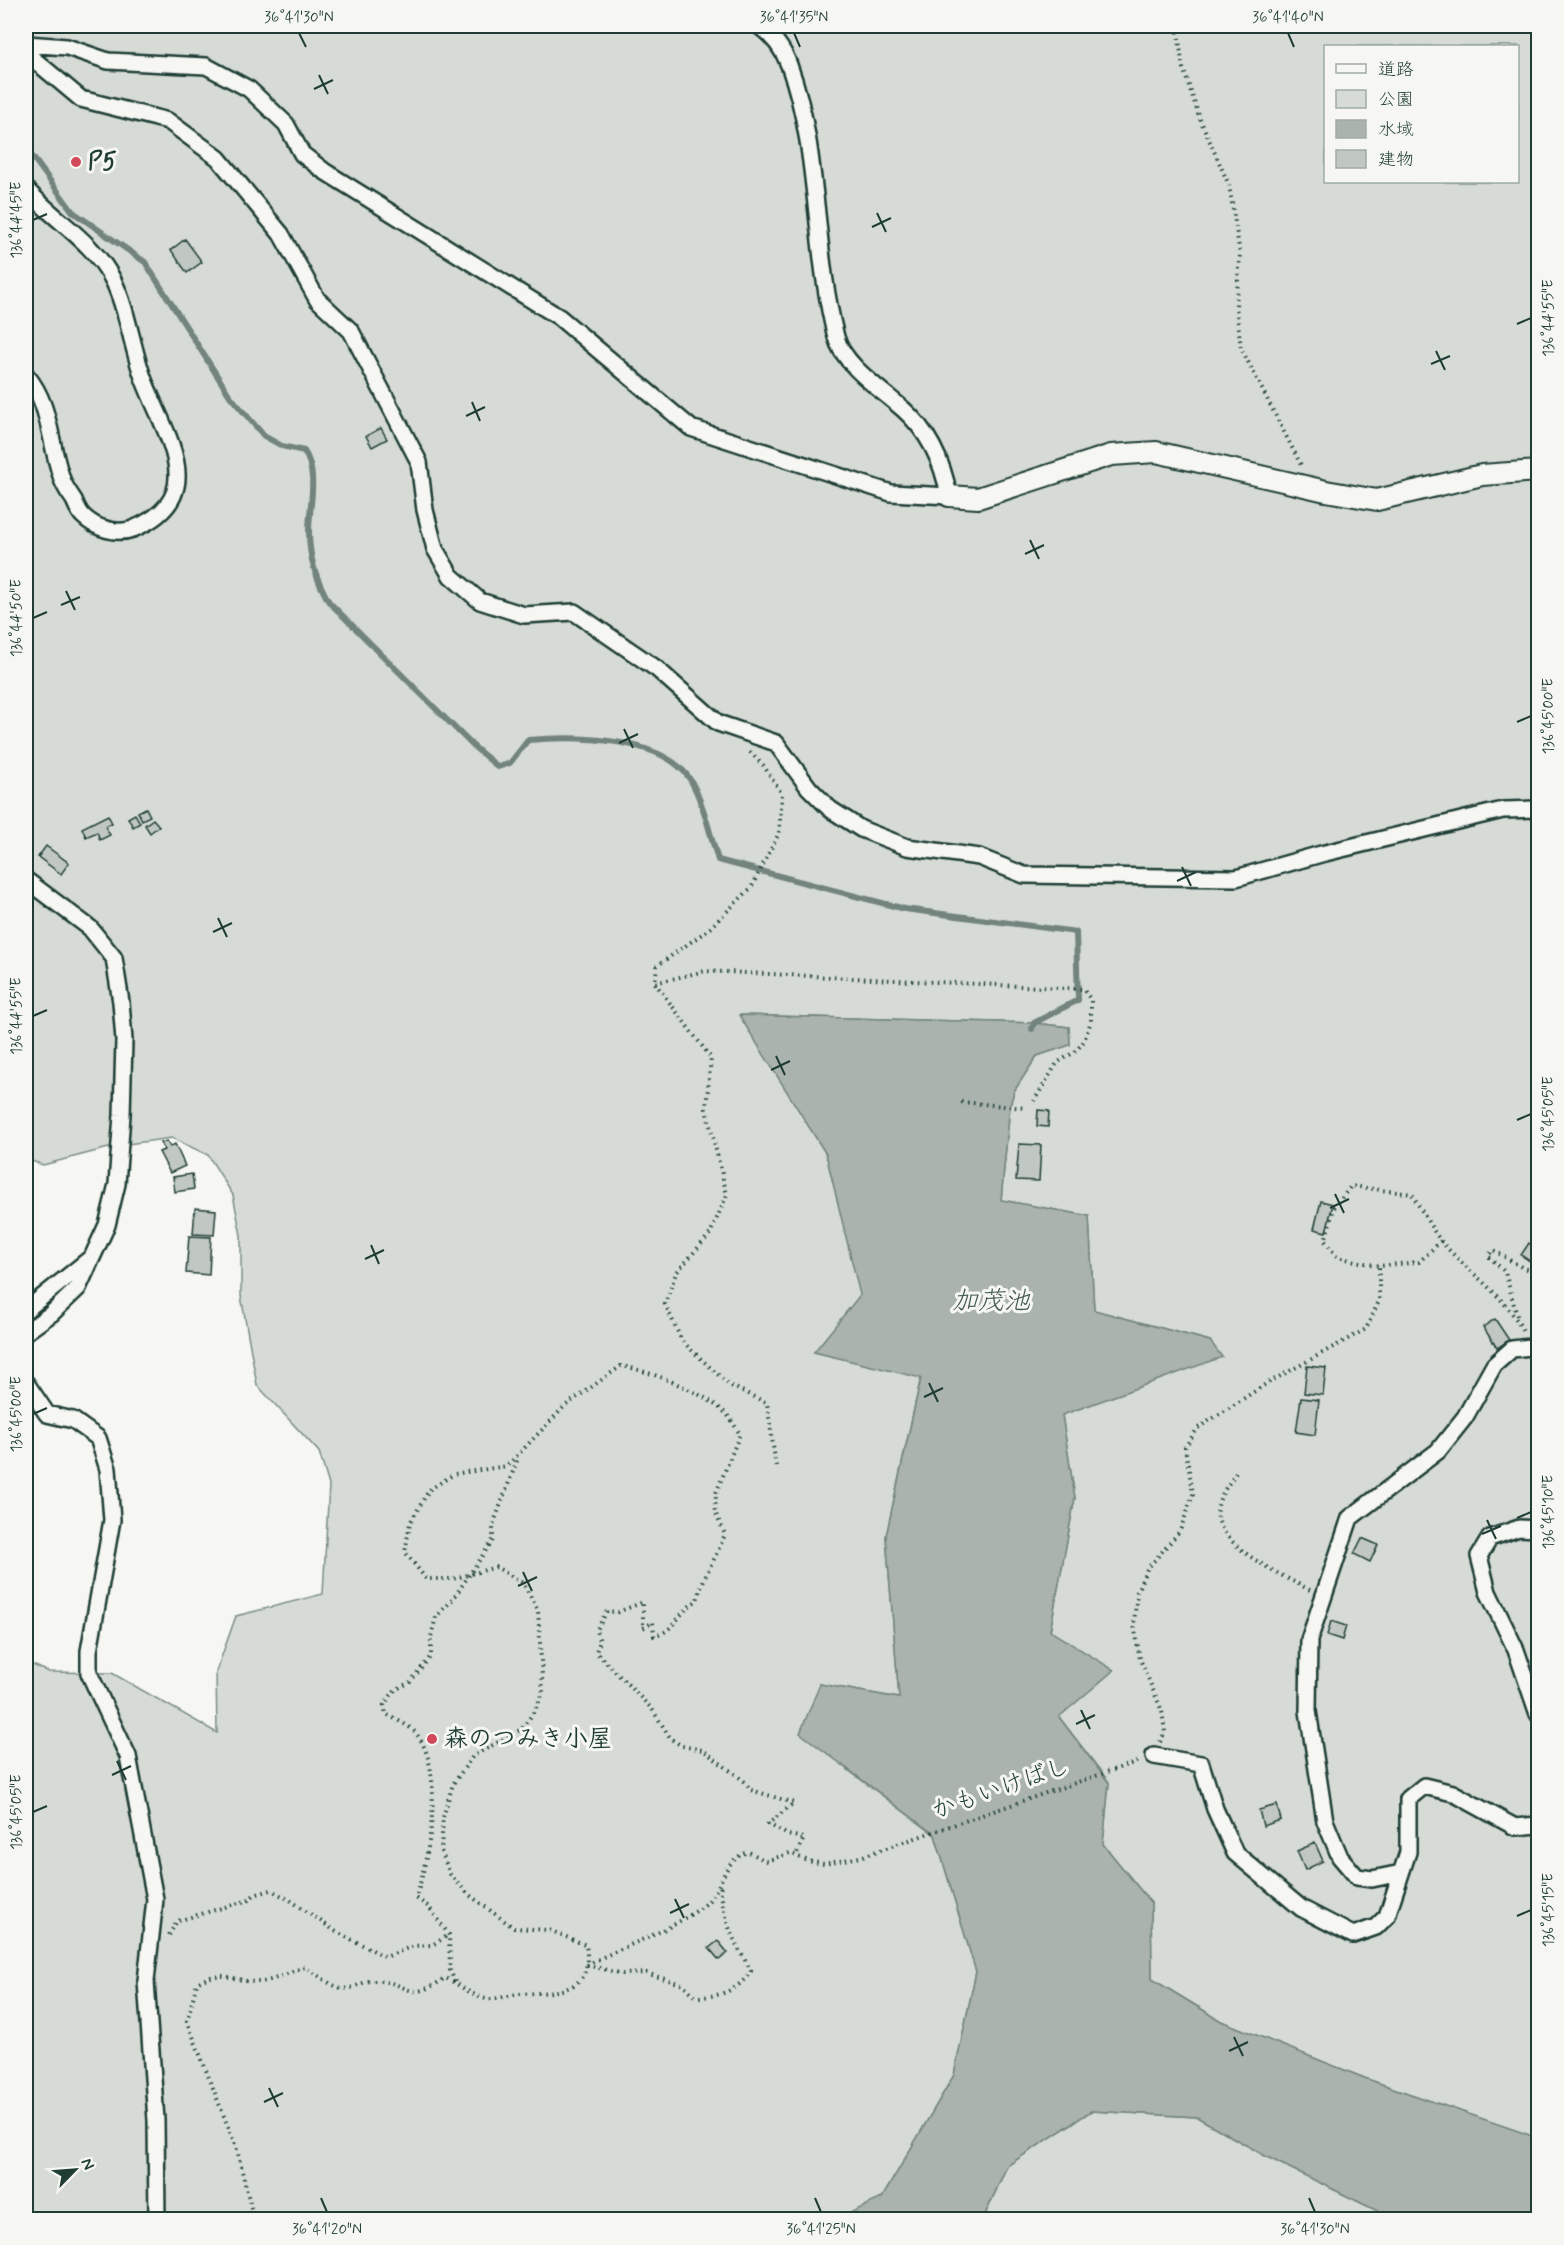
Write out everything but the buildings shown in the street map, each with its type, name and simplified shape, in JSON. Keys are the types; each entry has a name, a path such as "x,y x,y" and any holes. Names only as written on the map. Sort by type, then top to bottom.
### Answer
{"street":[{"path":"759,26 771,34 788,63 803,112 823,276 836,341 862,376 905,410 932,443 945,472 949,496"},
{"path":"26,44 67,47 108,61 207,66 249,89 286,124 303,154 324,171 559,317 691,428 891,493 978,498 1111,455 1156,452 1313,488 1377,500 1482,475 1539,471"},
{"path":"26,53 81,99 168,121 218,159 281,234 317,299 351,331 419,462 425,510 435,549 451,576 480,601 524,615 574,612 657,669 718,723 776,743 809,788 830,809 861,830 907,847 979,858 1024,875 1236,878 1321,854 1503,810 1539,808"},
{"path":"26,189 87,244 114,281 144,380 169,433 179,476 172,500 152,521 124,532 102,529 82,516 61,477 50,423 37,388 26,375"},
{"path":"26,880 90,928 114,958 122,1002 124,1040 117,1184 106,1225 78,1288 51,1314 26,1332"},
{"path":"26,1310 94,1255"},
{"path":"1401,1873 1372,1879 1358,1877 1340,1857 1325,1821 1308,1711 1309,1641 1350,1518 1438,1451 1465,1417 1494,1365 1512,1349 1535,1349"},
{"path":"26,1383 47,1414 73,1420 98,1438 108,1468 112,1520 89,1651 89,1672 128,1756 155,1899 146,1981 156,2120 158,2220"},
{"path":"1539,1529 1519,1528 1490,1538 1479,1556 1488,1592 1516,1650 1539,1714"},
{"path":"1154,1756 1201,1764 1215,1809 1235,1853 1301,1908 1353,1935 1376,1927 1387,1916 1408,1852 1408,1799 1425,1786 1453,1792 1515,1827 1539,1825"}],"path":[{"path":"1176,26 1183,68 1200,118 1229,185 1240,254 1236,306 1241,348 1313,488"},
{"path":"748,751 763,765 782,794 779,833 751,888 709,929 657,966 655,983 711,1058 706,1109 728,1195 710,1234 676,1273 665,1304 681,1341 729,1385 767,1403 776,1466"},
{"path":"655,983 705,970 1083,989 1091,1000 1091,1021 1084,1041 1076,1051 1057,1063 1034,1101"},
{"path":"961,1102 1025,1108"},
{"path":"1441,1241 1419,1262 1379,1266 1336,1257 1325,1241 1334,1208 1351,1186 1412,1194 1441,1241 1490,1286 1518,1319 1535,1349"},
{"path":"1518,1319 1505,1272 1488,1256 1493,1250 1523,1268 1539,1273"},
{"path":"1154,1756 1165,1732 1162,1711 1140,1659 1134,1624 1137,1591 1147,1569 1180,1531 1193,1494 1185,1447 1198,1428 1266,1384 1366,1329 1379,1301 1379,1266"},
{"path":"254,2220 237,2150 188,2021 197,1983 208,1976 232,1976 260,1982 305,1968 342,1988 355,1988 370,1980 391,1983 411,1993 428,1990 445,1978 486,1999 566,1990 579,1983 587,1965 586,1945 549,1930 514,1928 488,1910 450,1874 441,1851 443,1817 453,1784 473,1756 522,1729 536,1710 543,1694 538,1610 523,1583 496,1567 453,1579 426,1579 405,1552 410,1522 429,1490 454,1474 507,1466 565,1406 621,1366 643,1369 694,1393 723,1410 740,1434 716,1494 715,1512 724,1534 716,1558 700,1585 697,1601 689,1605 664,1634 654,1636 653,1622 643,1628 643,1602 618,1612 608,1611 596,1631 600,1641 596,1652 652,1709 671,1739 682,1746 703,1750 744,1781 751,1790 794,1803 768,1824 789,1835 804,1838 796,1855 790,1853 766,1861 749,1852 739,1854 726,1868 712,1898 702,1907 658,1932 622,1946 587,1965"},
{"path":"455,1982 450,1970 449,1935 429,1907 416,1898 429,1854 433,1790 427,1751 413,1730 386,1714 384,1705 395,1690 410,1682 431,1656 431,1637 436,1617 471,1575 493,1540 493,1525 519,1454"},
{"path":"1236,1473 1218,1503 1220,1525 1229,1541 1279,1574 1324,1597"},
{"name":"かもいけばし","path":"796,1855 808,1861 824,1864 860,1857 1154,1756"},
{"path":"587,1965 623,1974 646,1973 684,1985 696,1997 713,1997 732,1990 745,1980 751,1971 735,1943 722,1912 720,1881"},
{"path":"166,1941 177,1921 249,1900 254,1895 271,1890 290,1900 335,1931 386,1957 412,1946 432,1945 449,1935"}],"green space":[{"path":"26,26 1538,26 1538,2138 1367,2079 1221,2021 1152,1979 1151,1903 1103,1844 1109,1782 1059,1717 1050,1631 1075,1498 1062,1415 1221,1357 1210,1341 1094,1310 1089,1216 1001,1200 1010,1106 1014,1091 1037,1056 1070,1045 1069,1027 1034,1023 740,1015 826,1154 861,1295 814,1352 921,1377 886,1536 899,1698 820,1684 848,1770 935,1835 976,1972 954,2075 882,2198 837,2220 26,2219 26,1662 49,1672 112,1673 217,1733 216,1672 236,1616 323,1594 329,1485 319,1452 257,1385 241,1296 241,1235 233,1195 208,1155 172,1138 120,1145 43,1165 26,1159"},
{"path":"1091,2111 1197,2117 1267,2157 1394,2219 983,2220 1007,2166"}],"water":[{"name":"加茂池","path":"739,1015 1034,1023 1069,1027 1070,1045 1037,1056 1014,1091 1010,1106 1001,1200 1089,1216 1094,1310 1210,1341 1222,1357 1062,1415 1075,1498 1050,1631 1114,1670 1059,1717 1109,1783 1103,1844 1151,1903 1152,1979 1221,2021 1367,2079 1538,2138 1538,2219 1394,2219 1267,2157 1197,2117 1091,2111 1007,2166 983,2219 837,2219 882,2198 954,2075 976,1972 935,1835 800,1733 820,1684 899,1698 886,1536 921,1378 814,1352 860,1295 826,1154"}],"waterway":[{"path":"26,148 73,212 145,262 230,396 264,436 282,446 304,451 309,460 312,480 310,551 317,577 329,602 473,746 498,767 510,763 528,740 593,739 640,747 661,755 678,766 691,781 703,810 718,860 905,909 1076,932 1078,1000 1034,1023 1032,1029"}],"place":[{"name":"P5","path":"76,162"},
{"name":"森のつみき小屋","path":"432,1739"}]}
